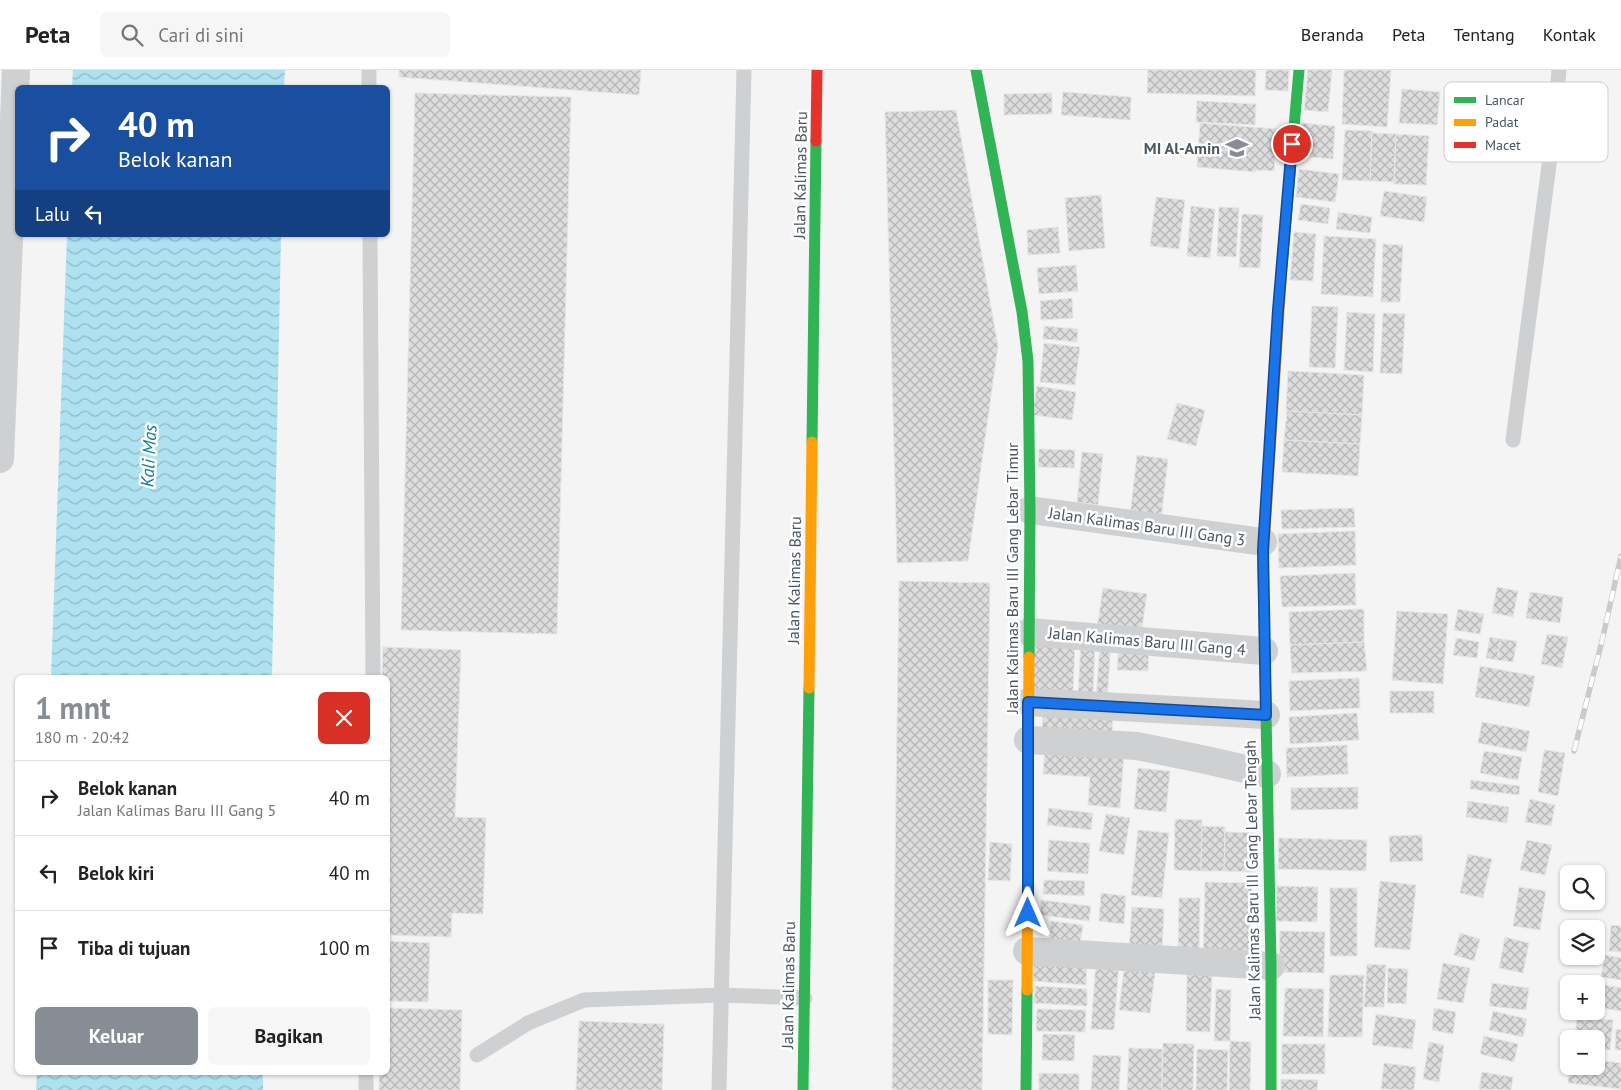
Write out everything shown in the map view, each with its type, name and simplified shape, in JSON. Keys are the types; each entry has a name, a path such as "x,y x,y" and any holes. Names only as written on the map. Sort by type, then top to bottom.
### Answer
{"street":[{"path":"15,85 16,70"},
{"name":"Jalan Kalimas Baru","path":"803,1090 818,70"},
{"name":"Jalan Kalimas Baru III Gang Lebar Timur","path":"976,70 1026,336 1028,361 1030,510 1026,1090"},
{"name":"Jalan Kalimas Baru III Gang Lebar Tengah","path":"1271,1090 1271,966 1263,542 1278,310 1298,70"},
{"path":"0,459 15,94"},
{"name":"Jalan Kalimas Baru III Gang 3","path":"1030,510 1263,542"},
{"name":"Jalan Kalimas Baru III Gang 4","path":"1029,632 1264,651"},
{"path":"1028,702 1266,715"},
{"path":"1028,740 1137,746 1267,774"},
{"path":"1027,951 1271,966"}],"lane":[{"path":"369,70 370,85"},
{"path":"719,1090 744,70"},
{"path":"1513,440 1549,162"},
{"path":"370,237 373,675"},
{"path":"477,1055 528,1023 584,1000 721,996 805,998"},
{"path":"366,1075 366,1090"}],"water":[{"path":"73,70 285,70 284,85 72,85"},
{"name":"Kali Mas","path":"67,237 281,237 272,675 51,675"},
{"path":"37,1075 263,1075 263,1090 36,1090"}],"building":[{"path":"399,70 641,70 639,95 399,77"},
{"path":"1148,70 1256,70 1255,96 1147,93"},
{"path":"1266,70 1289,70 1288,91 1265,90"},
{"path":"1308,70 1332,70 1328,112 1304,110"},
{"path":"1344,70 1391,70 1387,127 1342,124"},
{"path":"1402,89 1440,92 1437,125 1399,123"},
{"path":"1063,92 1131,97 1130,120 1061,115"},
{"path":"415,93 571,97 557,634 401,630"},
{"path":"1052,93 1052,114 1004,115 1004,94"},
{"path":"1197,101 1256,104 1255,125 1196,122"},
{"path":"956,110 998,346 968,561 897,563 885,112"},
{"name":"MI Al-Amin","path":"1200,123 1277,129 1274,171 1256,170 1255,172 1197,167"},
{"path":"1301,123 1335,126 1333,159 1299,156"},
{"path":"1345,130 1372,131 1370,181 1342,180"},
{"path":"1372,133 1396,134 1394,182 1370,181"},
{"path":"1396,134 1429,136 1426,185 1394,184"},
{"path":"1299,169 1339,174 1335,202 1296,197"},
{"path":"1384,191 1427,197 1424,222 1380,216"},
{"path":"1101,195 1105,248 1069,251 1065,198"},
{"path":"1156,197 1185,200 1179,249 1150,246"},
{"path":"1301,204 1330,208 1328,224 1298,220"},
{"path":"1191,206 1215,209 1210,258 1187,256"},
{"path":"1219,207 1239,208 1236,257 1217,256"},
{"path":"1338,212 1372,217 1370,233 1336,229"},
{"path":"1242,214 1263,215 1260,268 1239,267"},
{"path":"1058,227 1060,253 1028,255 1027,230"},
{"path":"1294,232 1316,234 1313,281 1290,280"},
{"path":"1324,236 1376,239 1373,297 1321,294"},
{"path":"1383,244 1403,245 1400,302 1381,302"},
{"path":"1076,265 1078,291 1039,294 1037,268"},
{"path":"1072,298 1073,318 1041,320 1040,301"},
{"path":"1312,306 1338,307 1335,368 1309,367"},
{"path":"1347,312 1375,314 1373,372 1344,370"},
{"path":"1383,313 1405,314 1402,374 1380,373"},
{"path":"1044,326 1078,329 1077,342 1043,339"},
{"path":"1044,343 1080,347 1075,385 1040,382"},
{"path":"1288,371 1364,375 1362,415 1286,411"},
{"path":"1037,386 1076,392 1072,420 1032,415"},
{"path":"1177,403 1205,410 1196,446 1167,439"},
{"path":"1287,411 1362,415 1360,444 1284,440"},
{"path":"1284,440 1360,444 1358,476 1282,472"},
{"path":"1039,449 1075,450 1074,468 1038,467"},
{"path":"1082,452 1103,454 1098,505 1077,502"},
{"path":"1137,455 1168,459 1161,520 1130,516"},
{"path":"1354,508 1355,527 1282,529 1281,510"},
{"path":"1355,531 1356,565 1279,568 1278,534"},
{"path":"1355,573 1356,605 1282,607 1280,576"},
{"path":"899,581 990,583 982,1090 892,1090"},
{"path":"1497,587 1518,591 1513,617 1492,613"},
{"path":"1103,588 1147,594 1141,634 1097,628"},
{"path":"1530,592 1563,597 1560,623 1526,618"},
{"path":"1364,609 1364,642 1290,645 1289,612"},
{"path":"1458,609 1484,614 1480,634 1454,630"},
{"path":"1397,611 1448,614 1443,684 1392,680"},
{"path":"1547,634 1568,637 1562,668 1541,664"},
{"path":"1490,637 1501,639 1497,660 1486,658"},
{"path":"1456,638 1479,642 1477,658 1453,655"},
{"path":"1081,639 1095,640 1093,696 1078,695"},
{"path":"1501,639 1517,641 1513,662 1497,660"},
{"path":"1034,641 1075,643 1073,692 1032,691"},
{"path":"1100,642 1111,642 1107,702 1096,701"},
{"path":"1364,642 1367,671 1292,673 1290,645"},
{"path":"1119,644 1149,646 1148,671 1117,670"},
{"path":"383,647 461,650 455,817 486,818 483,914 452,913 451,937 390,935 390,675 382,675"},
{"path":"1480,666 1535,676 1529,707 1475,697"},
{"path":"1359,678 1360,708 1290,711 1289,681"},
{"path":"1390,691 1434,691 1434,713 1390,713"},
{"path":"1043,708 1113,711 1112,737 1042,733"},
{"path":"1357,713 1359,740 1290,744 1289,717"},
{"path":"1482,722 1530,731 1526,752 1478,743"},
{"path":"1347,745 1348,774 1287,777 1286,748"},
{"path":"1045,747 1124,753 1120,808 1088,805 1090,777 1043,774"},
{"path":"1544,750 1565,753 1558,796 1538,792"},
{"path":"1484,751 1522,757 1518,780 1480,773"},
{"path":"1138,768 1170,771 1166,812 1134,809"},
{"path":"1471,780 1520,786 1519,795 1470,789"},
{"path":"1358,787 1358,809 1291,810 1291,788"},
{"path":"1530,799 1555,805 1551,826 1525,822"},
{"path":"1468,801 1509,807 1507,823 1466,817"},
{"path":"1049,808 1093,813 1091,830 1047,825"},
{"path":"1106,814 1130,818 1124,855 1099,851"},
{"path":"1175,819 1202,820 1201,871 1174,870"},
{"path":"1202,826 1225,827 1224,871 1201,871"},
{"path":"1138,830 1169,833 1162,898 1131,895"},
{"path":"1225,832 1255,833 1255,872 1224,871"},
{"path":"1422,835 1423,861 1390,862 1389,836"},
{"path":"1279,838 1367,840 1366,871 1278,869"},
{"path":"1049,840 1090,843 1088,874 1047,871"},
{"path":"1527,840 1552,845 1545,875 1520,870"},
{"path":"990,842 1012,844 1010,881 988,880"},
{"path":"1468,854 1492,859 1483,898 1460,893"},
{"path":"1044,880 1085,881 1084,896 1043,894"},
{"path":"1380,881 1416,885 1410,950 1374,947"},
{"path":"1205,882 1252,883 1250,961 1203,960"},
{"path":"1277,886 1318,887 1317,922 1276,921"},
{"path":"1519,887 1546,891 1540,930 1513,926"},
{"path":"1330,888 1357,888 1357,956 1330,956"},
{"path":"1101,893 1126,896 1124,924 1099,921"},
{"path":"1179,898 1200,898 1199,953 1178,952"},
{"path":"1041,900 1091,906 1089,921 1040,915"},
{"path":"1132,907 1164,909 1162,951 1129,949"},
{"path":"1051,921 1083,925 1080,943 1049,940"},
{"path":"1611,925 1621,926 1621,952 1609,951"},
{"path":"1280,931 1325,932 1324,973 1279,972"},
{"path":"1460,933 1480,939 1474,961 1454,955"},
{"path":"1505,937 1529,943 1523,973 1499,968"},
{"path":"390,941 430,943 428,1002 390,1001"},
{"path":"1605,955 1621,958 1621,980 1605,978 1605,975 1601,975 1603,965 1605,965"},
{"path":"1034,958 1087,962 1086,985 1033,981"},
{"path":"1096,960 1119,962 1114,1030 1091,1029"},
{"path":"1125,961 1156,964 1150,1013 1119,1010"},
{"path":"1443,963 1470,968 1463,1003 1437,999"},
{"path":"1367,964 1386,965 1384,1007 1364,1007"},
{"path":"1388,968 1408,969 1406,1004 1387,1003"},
{"path":"1187,974 1212,974 1210,1032 1186,1031"},
{"path":"1330,975 1364,975 1362,1037 1328,1037"},
{"path":"988,980 1013,980 1012,1035 988,1034"},
{"path":"1492,983 1529,988 1526,1010 1489,1006"},
{"path":"1605,985 1621,988 1621,1011 1605,1008"},
{"path":"1035,986 1087,989 1087,1006 1034,1003"},
{"path":"1285,988 1324,989 1323,1037 1283,1036"},
{"path":"1216,989 1231,990 1230,1041 1214,1041"},
{"path":"390,1008 462,1010 460,1090 379,1090 379,1075 390,1075"},
{"path":"1434,1008 1456,1012 1453,1034 1432,1030"},
{"path":"1037,1009 1086,1010 1085,1032 1036,1031"},
{"path":"1493,1011 1527,1019 1523,1037 1489,1030"},
{"path":"1376,1014 1416,1020 1412,1049 1372,1045"},
{"path":"1577,1020 1613,1020 1610,1050 1605,1050 1605,1030 1576,1030"},
{"path":"579,1021 664,1024 662,1090 576,1090"},
{"path":"1616,1029 1621,1030 1621,1050 1615,1050"},
{"path":"1043,1034 1075,1035 1074,1061 1042,1060"},
{"path":"1484,1036 1518,1044 1514,1062 1480,1054"},
{"path":"1230,1041 1251,1042 1250,1090 1229,1090"},
{"path":"1429,1042 1444,1045 1439,1082 1423,1079"},
{"path":"1163,1043 1194,1044 1193,1090 1162,1090"},
{"path":"1282,1044 1325,1044 1325,1074 1282,1074"},
{"path":"1129,1048 1162,1049 1162,1090 1127,1090"},
{"path":"1197,1049 1228,1050 1227,1090 1196,1090"},
{"path":"1093,1055 1121,1056 1119,1090 1091,1090"},
{"path":"1605,1061 1621,1063 1621,1089 1568,1083 1569,1075 1605,1075"},
{"path":"1384,1063 1416,1067 1414,1090 1381,1089"},
{"path":"1482,1072 1513,1077 1511,1090 1479,1089"},
{"path":"1039,1073 1079,1074 1079,1090 1039,1090"},
{"path":"1281,1079 1318,1080 1317,1090 1281,1090"}],"railway":[{"path":"1574,751 1621,556"}],"traffic: fast":[{"path":"976,70 1022,312 1028,361 1029,657"},
{"path":"1282,265 1299,70"},
{"path":"812,442 816,141"},
{"path":"1263,563 1271,966 1271,1090"},
{"path":"803,1090 809,688"},
{"path":"1026,1090 1027,990"}],"traffic: slow":[{"path":"1263,563 1282,265"},
{"path":"809,688 812,442"},
{"path":"1027,990 1029,657"}],"traffic: jam":[{"path":"816,141 817,70"}],"place":[{"name":"MI Al-Amin","path":"1237,148"}],"route":[{"path":"1028,913 1028,702 1266,715 1263,550 1278,310 1292,144"}]}
